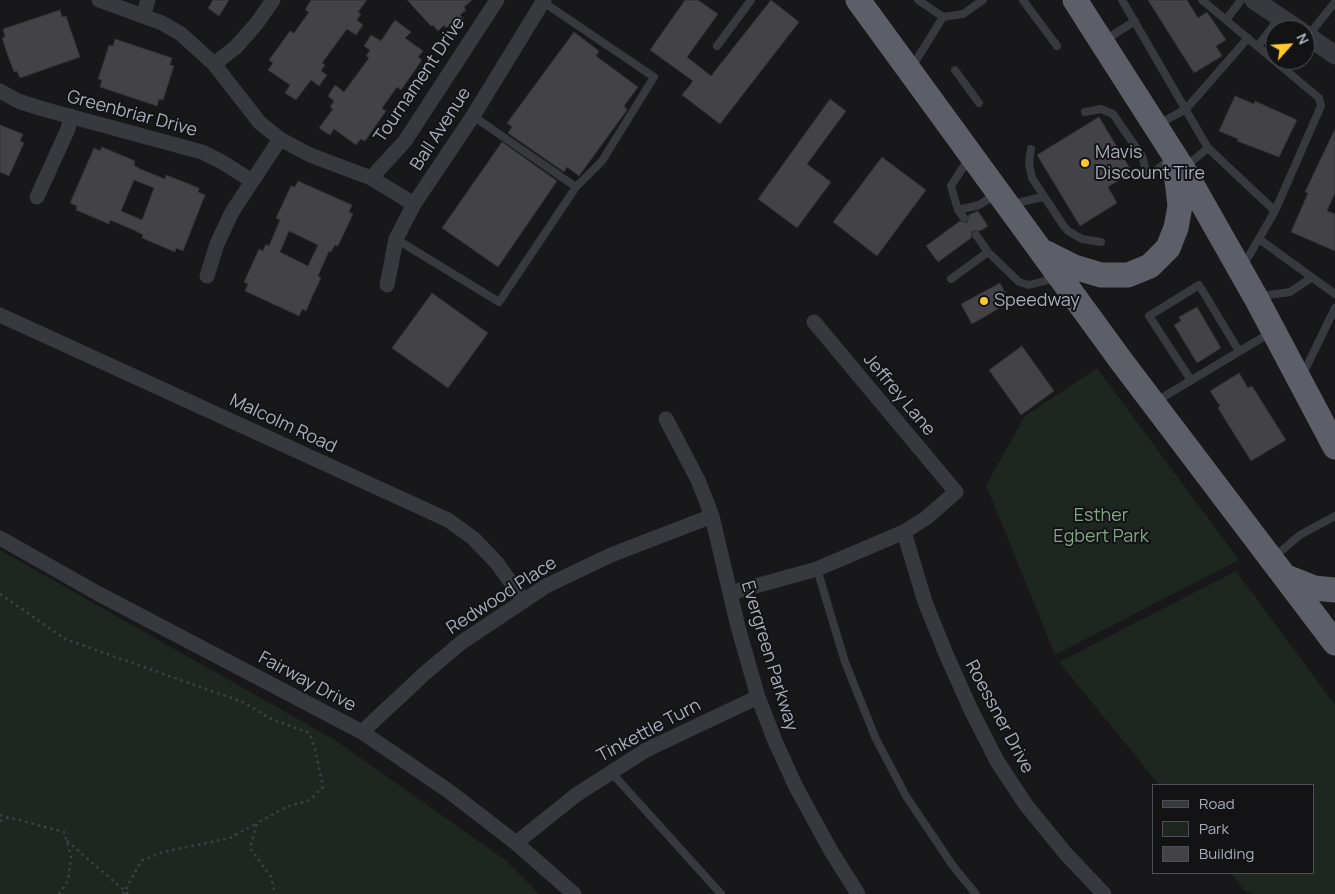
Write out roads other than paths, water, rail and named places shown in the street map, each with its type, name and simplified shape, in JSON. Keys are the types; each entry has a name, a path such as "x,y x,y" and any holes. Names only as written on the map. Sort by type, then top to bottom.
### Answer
{"highway":[{"path":"858,0 1041,251 1335,643"},
{"path":"1075,0 1179,162 1241,270 1300,380 1323,417 1335,448"},
{"path":"1041,251 1074,267 1101,276 1128,275 1150,266 1168,248 1176,228 1179,162"},
{"path":"1279,568 1314,588 1335,590"}],"street":[{"path":"100,0 162,22 182,34 214,64 260,123 280,139 310,155 371,178 414,204"},
{"path":"143,16 148,0"},
{"path":"214,64 236,47 257,23 273,0"},
{"name":"Tournament Drive","path":"371,178 405,141 497,0"},
{"path":"1254,0 1284,20"},
{"name":"Ball Avenue","path":"387,286 396,239 414,204 473,116 544,1"},
{"path":"1315,42 1335,56"},
{"name":"Greenbriar Drive","path":"0,91 18,101 110,129 156,138 202,152 252,181"},
{"path":"37,197 68,129 71,116"},
{"path":"208,276 224,228 280,139"},
{"name":"Malcolm Road","path":"0,315 448,520 473,538 491,556 515,586 524,601"},
{"name":"Jeffrey Lane","path":"814,322 956,492 926,518 904,532"},
{"name":"Evergreen Parkway","path":"666,419 698,480 712,516 730,593 758,697 796,787 831,851 858,894"},
{"name":"Redwood Place","path":"362,732 424,674 462,642 546,586 611,555 712,516"},
{"path":"730,593 817,569 904,532"},
{"name":"Roessner Drive","path":"904,532 925,602 946,654 970,710 997,761 1026,805 1066,854 1104,894"},
{"name":"Fairway Drive","path":"0,538 97,593 362,732 450,792 516,843 574,894"},
{"name":"Tinkettle Turn","path":"516,843 576,795 610,771 646,750 758,697"}],"lane":[{"path":"717,46 751,0"},
{"path":"918,0 942,17 963,14 983,0"},
{"path":"1023,0 1057,46"},
{"path":"1122,0 1208,148 1275,211"},
{"path":"1202,0 1319,98 1321,106 1275,211 1241,270"},
{"path":"1226,20 1241,0"},
{"path":"396,239 499,302 576,187 602,161 654,77 544,1"},
{"path":"1315,23 1335,2"},
{"path":"910,70 942,17"},
{"path":"1258,46 1280,17"},
{"path":"1103,41 1135,21"},
{"path":"1157,126 1186,109 1248,38"},
{"path":"955,70 979,103"},
{"path":"1085,112 1101,109 1113,114 1142,156 1148,177 1208,148"},
{"path":"473,116 576,187"},
{"path":"1031,149 1030,171 1043,197 1068,231 1082,239 1101,242"},
{"path":"964,218 958,210 951,186 971,154"},
{"path":"958,210 1004,199 1043,197"},
{"path":"976,235 988,252 1019,282 1028,285 1060,276"},
{"path":"1259,240 1335,294"},
{"path":"951,279 988,252"},
{"path":"1255,296 1290,292 1312,278"},
{"path":"1191,380 1149,316 1199,285 1239,352"},
{"path":"1300,380 1335,308"},
{"path":"1154,403 1274,331"},
{"path":"1279,568 1300,535 1335,516"},
{"path":"817,569 845,662 876,739 906,796 952,866 976,894"},
{"path":"610,771 721,894"}],"place":[{"name":"Mavis Discount Tire","path":"1085,163"},
{"name":"Speedway","path":"984,301"}],"park label":[{"name":"Esther Egbert Park","path":"1101,526"}]}
